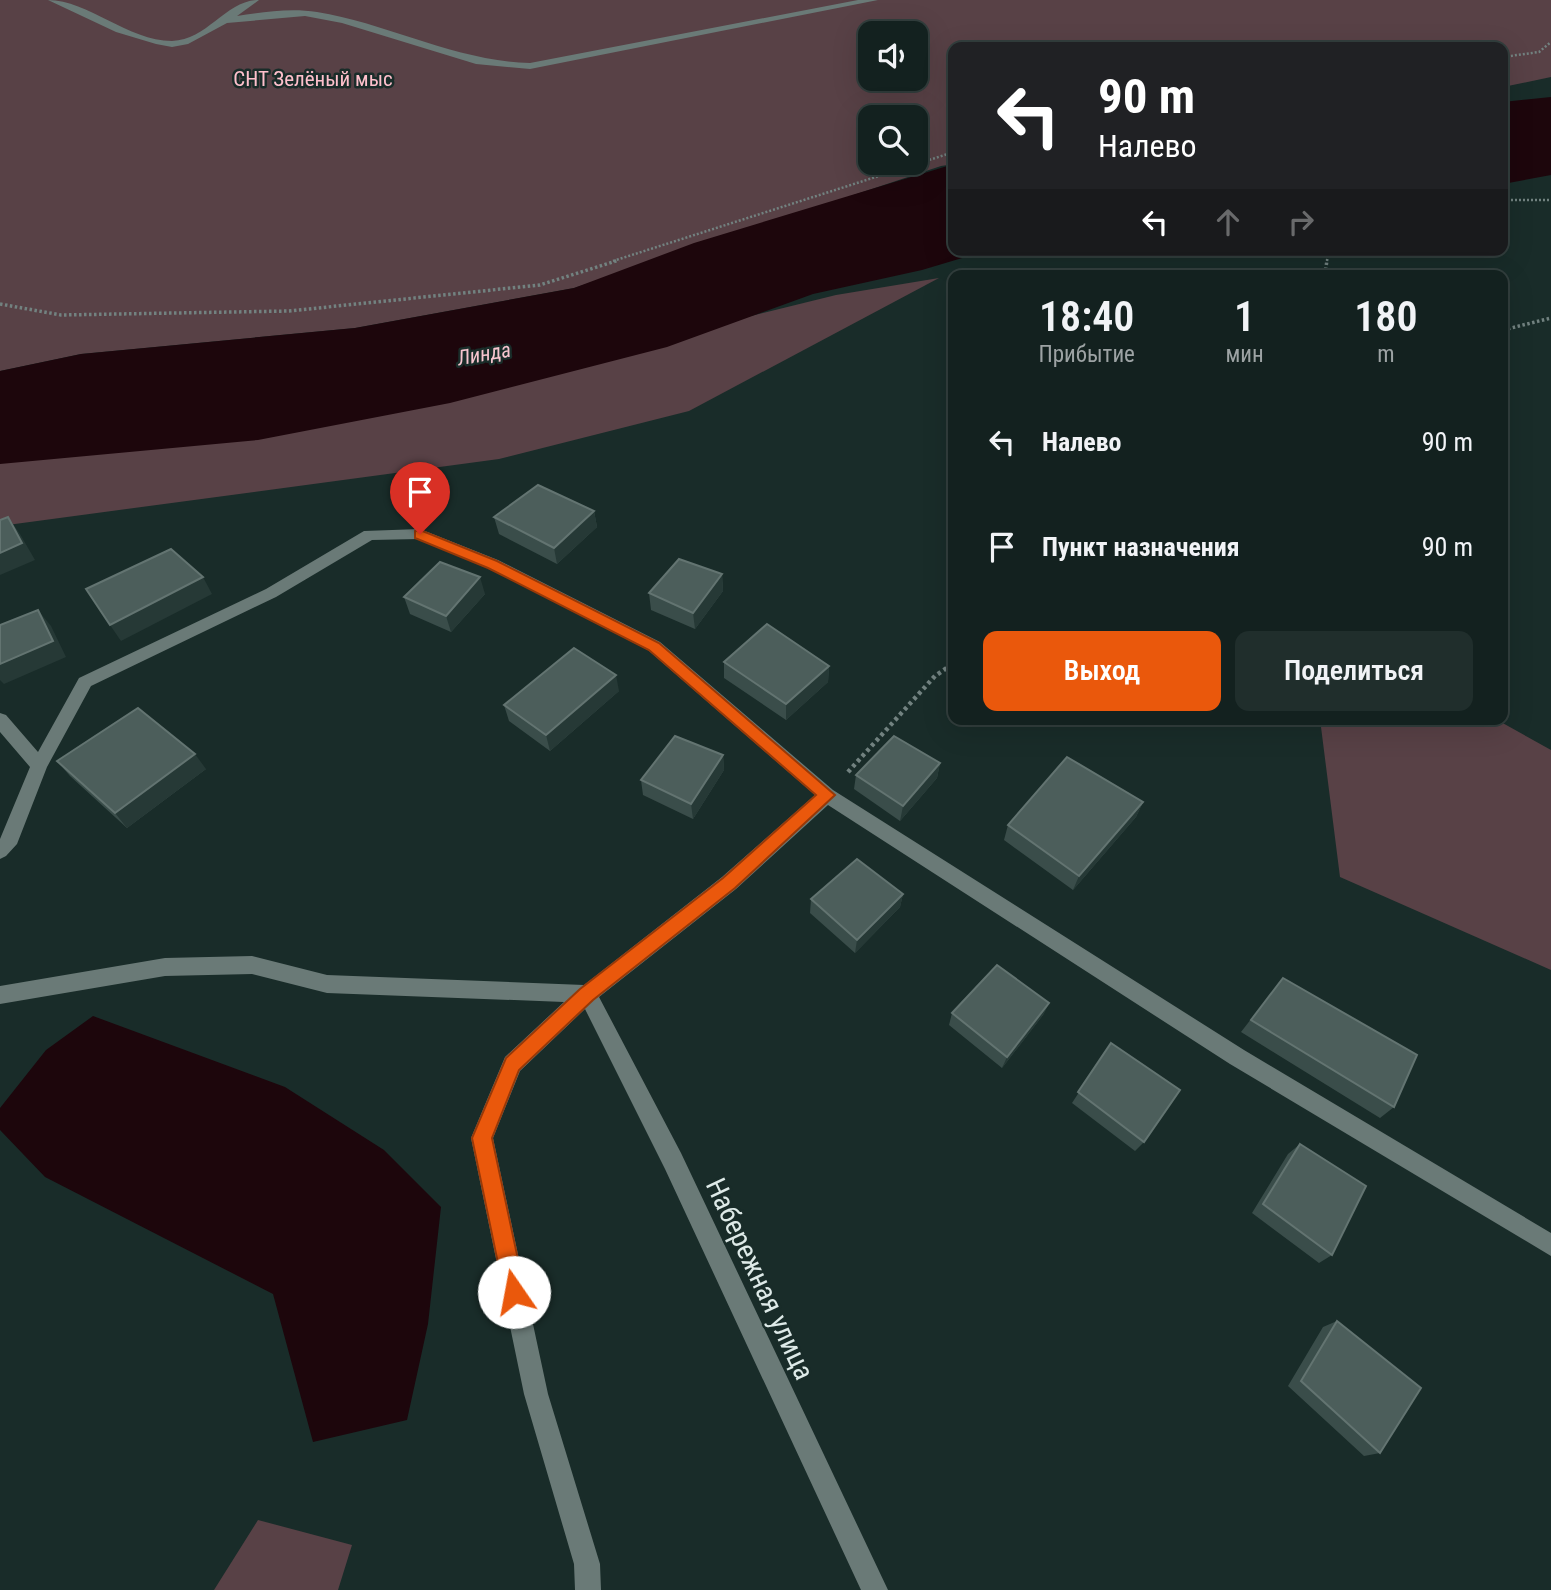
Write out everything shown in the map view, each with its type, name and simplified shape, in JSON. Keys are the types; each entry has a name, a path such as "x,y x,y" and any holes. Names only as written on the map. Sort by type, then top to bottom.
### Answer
{"street":[{"path":"53,0 131,34 165,44 186,42 254,0"},
{"path":"229,0 244,7"},
{"path":"221,21 269,15 314,14 480,62 511,67 530,66 873,0"},
{"path":"0,851 11,839 39,766 85,682 271,593 369,535 420,534 493,564 654,646 827,795 1237,1057 1551,1245"},
{"path":"0,720 39,766"},
{"path":"588,1590 587,1564 536,1394 482,1138 512,1064 587,994 729,883 827,795"},
{"path":"0,995 165,967 252,965 327,984 587,994"},
{"name":"Набережная улица","path":"587,994 673,1161 875,1590"}],"path":[{"path":"1508,56 1539,52 1551,42"},
{"path":"0,304 61,315 289,311 540,285 948,154"},
{"path":"1508,200 1551,200"},
{"path":"1508,329 1551,318"},
{"path":"827,795 935,676 948,667"}],"green space":[{"name":"СНТ Зелёный мыс","path":"0,0 1551,0 1551,77 1508,86 1508,42 948,42 948,165 928,170 928,105 858,105 858,175 914,175 574,288 355,328 81,354 0,371"},
{"path":"939,278 689,411 499,459 0,526 0,450 628,346 836,295"},
{"path":"1321,725 1506,725 1551,750 1551,970 1340,877"},
{"path":"258,1520 352,1545 338,1590 214,1590"}],"water":[{"path":"1551,97 1551,175 1508,183 1508,101"},
{"name":"Линда","path":"948,166 948,256 969,256 922,270 813,294 667,347 450,403 258,440 0,464 0,371 81,354 355,328 574,288 694,243 918,175 928,175 928,172"},
{"path":"93,1016 285,1087 384,1150 441,1207 428,1324 407,1420 313,1442 273,1294 45,1177 0,1130 0,1108 46,1050"}],"building":[{"path":"538,485 594,511 554,548 494,517"},
{"path":"8,517 22,543 0,553 0,520"},
{"path":"171,549 203,577 110,625 86,589"},
{"path":"679,559 722,574 693,613 649,593"},
{"path":"440,562 480,577 446,616 404,597"},
{"path":"38,610 53,641 0,664 0,625"},
{"path":"767,624 829,666 786,704 724,662"},
{"path":"574,648 616,675 546,735 504,705"},
{"path":"138,708 195,754 115,813 57,761"},
{"path":"675,736 723,755 691,804 641,780"},
{"path":"894,736 940,763 903,806 856,775"},
{"path":"1067,757 1143,802 1079,876 1008,825"},
{"path":"857,859 903,894 857,940 811,899"},
{"path":"997,965 1049,1003 1007,1057 952,1013"},
{"path":"1283,978 1417,1055 1394,1107 1251,1020"},
{"path":"1111,1043 1180,1090 1144,1142 1078,1092"},
{"path":"1300,1144 1366,1186 1332,1255 1263,1204"},
{"path":"1337,1321 1421,1388 1380,1453 1301,1381"}],"route":[{"path":"420,534 493,564 654,646 827,795 729,883 587,994 512,1064 482,1138 514,1292"}]}
